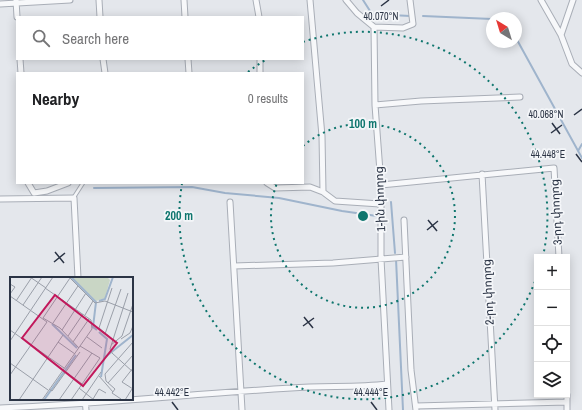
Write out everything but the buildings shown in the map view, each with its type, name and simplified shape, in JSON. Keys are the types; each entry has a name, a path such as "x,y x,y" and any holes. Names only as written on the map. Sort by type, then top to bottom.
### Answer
{"street":[{"path":"0,4 70,0"},
{"path":"99,0 100,16"},
{"path":"184,0 185,16"},
{"path":"256,0 259,16"},
{"path":"310,0 322,136 323,192"},
{"path":"346,0 357,13 374,27 403,28 413,24 410,0"},
{"path":"541,0 560,35 572,64 582,73"},
{"path":"560,35 573,0"},
{"path":"16,2 17,16"},
{"name":"1-ին փողոց","path":"374,27 375,105 381,185 381,259 389,410"},
{"path":"20,60 21,72"},
{"path":"104,60 104,72"},
{"path":"188,60 189,72"},
{"path":"260,60 260,72"},
{"path":"375,105 420,100 520,97"},
{"name":"3-րդ փողոց","path":"482,174 554,168 559,254"},
{"path":"381,185 482,174"},
{"name":"2-րդ փողոց","path":"482,174 494,407"},
{"path":"28,184 34,196"},
{"path":"34,196 65,184"},
{"path":"269,184 275,188 310,187 323,192 335,201 380,204"},
{"path":"0,199 34,196 74,198 78,277"},
{"path":"230,202 242,410"},
{"name":"1-ին փողոց","path":"404,220 411,370 416,408"},
{"path":"234,266 333,263 406,257"},
{"path":"0,408 85,405 325,386 344,388 388,384"},
{"path":"567,398 568,410"},
{"path":"416,408 494,407 567,402"}],"lane":[{"path":"74,198 82,184"}],"waterway":[{"path":"363,0 372,14 410,16"},
{"path":"423,16 486,19"},
{"path":"522,48 582,158"},
{"path":"578,151 582,144"},
{"path":"94,188 192,187 225,193 279,198 342,211 377,216"},
{"path":"391,202 395,253"},
{"path":"396,259 403,410"}]}
